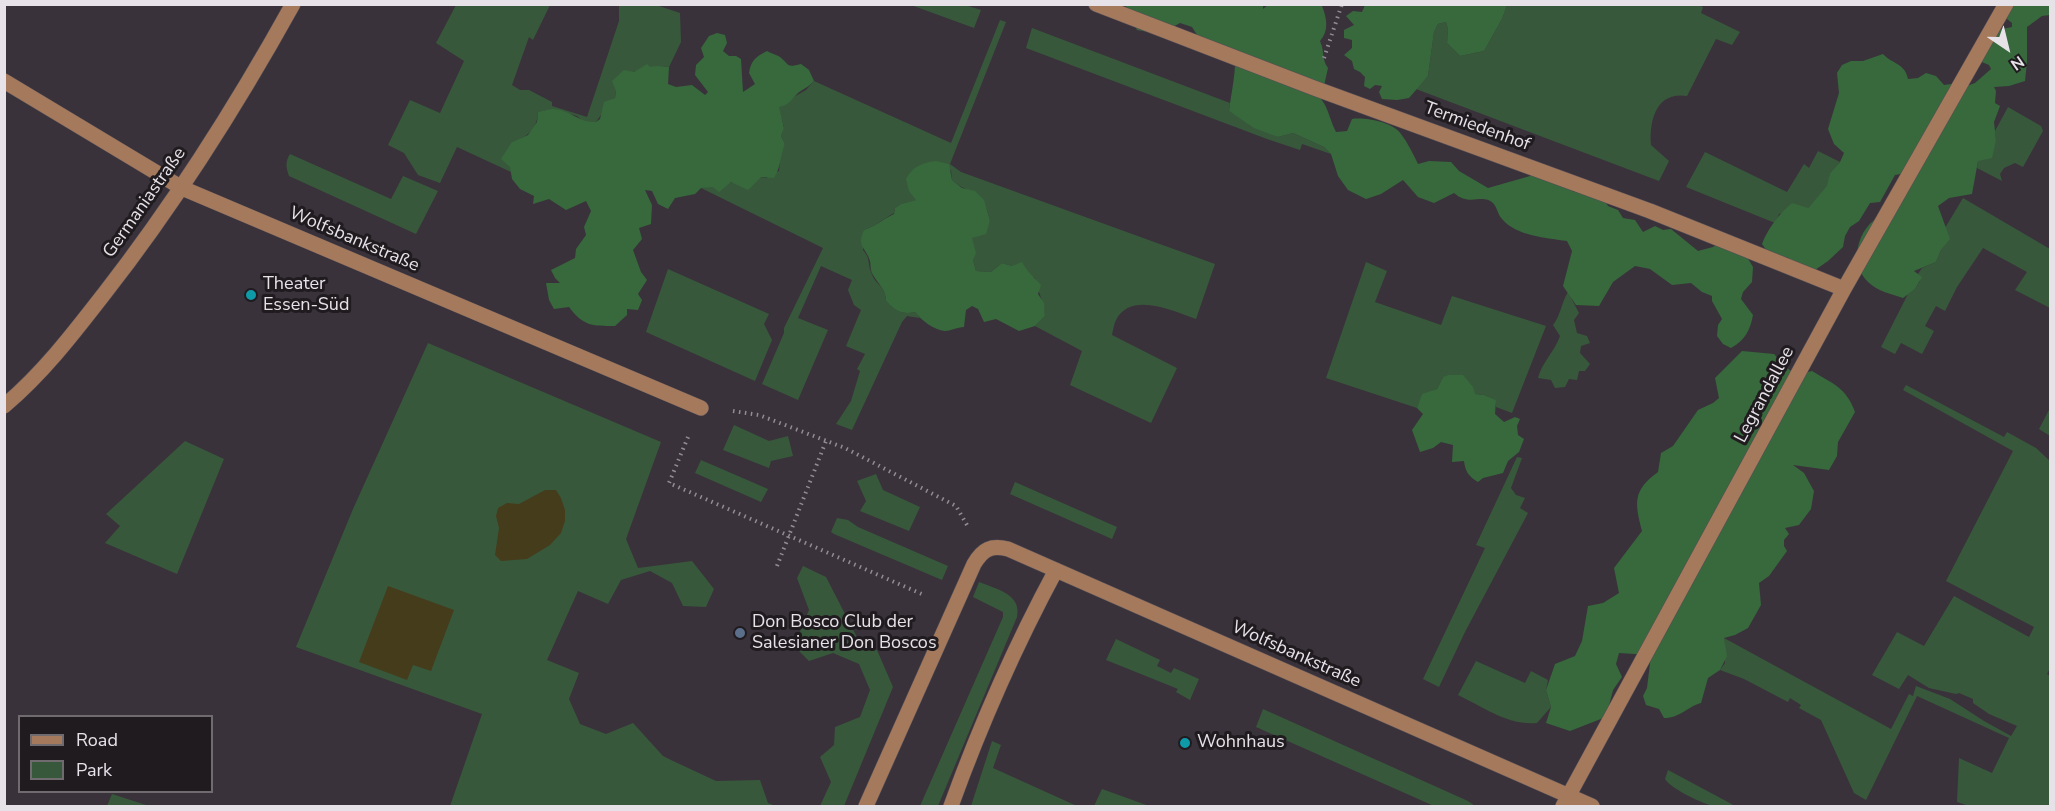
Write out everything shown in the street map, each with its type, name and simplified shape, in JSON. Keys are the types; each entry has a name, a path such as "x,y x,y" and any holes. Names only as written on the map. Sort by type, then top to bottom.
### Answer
{"street":[{"name":"Germaniastraße","path":"4,406 58,353 182,188 293,4"},
{"name":"Termiedenhof","path":"1096,4 1314,88 1650,210 1844,289"},
{"name":"Legrandallee","path":"1566,801 1844,289 2006,4"},
{"name":"Wolfsbankstraße","path":"4,81 182,188 701,408"},
{"name":"Wolfsbankstraße","path":"983,551 1000,547 1056,570 1566,801 1592,807"},
{"path":"866,807 974,564 983,551"},
{"path":"951,807 966,764 1023,635 1056,570"}],"path":[{"path":"1314,88 1342,4"},
{"path":"954,608 669,483 701,408 713,412 747,412 845,448 956,506 983,551"},
{"path":"777,566 826,441"}],"green space":[{"path":"1263,4 1263,9 1268,5 1322,6 1326,24 1325,33 1320,41 1324,61 1328,68 1321,99 1336,132 1347,131 1352,119 1378,121 1392,126 1401,134 1418,164 1429,161 1451,162 1459,171 1488,188 1530,176 1537,171 1565,179 1572,191 1589,196 1601,194 1608,206 1618,210 1623,218 1635,220 1643,232 1655,226 1663,230 1671,229 1698,251 1713,247 1724,240 1741,247 1753,267 1752,282 1743,292 1741,299 1753,315 1746,334 1731,348 1723,344 1717,336 1718,325 1722,319 1712,301 1712,296 1702,292 1691,283 1672,285 1650,269 1635,266 1613,282 1599,306 1576,305 1563,286 1572,251 1567,241 1523,233 1515,229 1502,219 1489,200 1465,199 1454,193 1434,203 1418,197 1403,180 1381,194 1366,199 1348,190 1338,176 1331,154 1324,147 1293,133 1278,137 1254,128 1229,111 1235,66 1211,50 1192,27 1180,23 1160,34 1137,30 1125,5"},
{"path":"1365,4 1507,5 1484,51 1460,56 1447,43 1446,22 1438,24 1434,32 1428,76 1409,98 1397,100 1382,99 1379,92 1382,86 1375,85 1370,89 1364,86 1365,77 1354,69 1352,61 1344,55 1352,48 1352,40 1344,38 1344,30 1354,25 1346,16 1353,11 1362,12"},
{"path":"456,5 550,5 533,40 529,37 512,85 520,90 529,90 552,102 552,106 587,117 619,21 619,5 656,5 680,13 681,42 669,67 628,72 616,91 615,98 611,100 596,122 585,123 577,116 553,109 538,112 531,132 512,142 511,172 457,147 440,183 418,175 404,153 388,145 410,100 440,113 464,61 436,43"},
{"path":"911,5 965,5 981,10 974,28"},
{"path":"1507,5 1698,5 1703,7 1701,13 1740,32 1732,45 1716,39 1687,96 1668,98 1657,110 1651,127 1651,145 1669,161 1659,181 1416,89 1428,76 1434,32 1438,24 1446,22 1447,43 1460,56 1484,51"},
{"path":"2003,5 2050,5 2050,15 2042,16 2027,27 2025,81 2009,86 1994,87 1995,103 2000,106 1994,122 1996,140 1992,158 1978,161 1972,194 1949,198 1938,206 1950,239 1941,250 1936,262 1914,271 1922,277 1915,289 1903,298 1880,290 1868,282 1861,273 1857,253 1859,242 1870,224 1878,217 1888,213 1906,173 1895,175 1880,202 1870,203 1859,221 1850,227 1843,247 1815,270 1792,263 1787,257 1779,257 1767,251 1762,244 1774,222 1792,203 1808,208 1827,186 1830,173 1840,162 1844,153 1834,144 1828,129 1839,93 1837,73 1842,65 1883,54 1904,70 1908,79 1918,78 1926,73 1936,76 1944,85 1958,83 1967,86 1975,83 1991,69 1989,65 1977,60 1996,26 2002,29 2012,27 2012,23 2007,19 2007,8"},
{"path":"1000,20 1006,22 950,164 961,172 1215,264 1196,319 1165,308 1142,305 1132,306 1123,311 1115,322 1112,335 1177,368 1151,423 1070,385 1082,351 1035,326 1045,316 1035,278 1002,263 991,272 976,271 972,238 990,220 984,202 976,194 952,180 951,170 917,200 901,204 895,208 894,213 864,230 863,250 873,276 886,296 886,301 899,311 915,312 920,318 907,316 902,322 852,430 836,424 851,401 860,371 857,369 865,354 846,346 861,310 854,305 848,290 852,280 821,266 798,318 828,330 798,400 762,384 784,333 784,328 823,248 701,188 766,178 779,171 781,152 785,144 781,136 784,127 778,106 806,90 814,81 951,143"},
{"path":"1032,28 1230,103 1229,111 1278,137 1293,133 1324,147 1331,154 1302,144 1300,150 1267,139 1026,48"},
{"path":"717,33 725,35 727,43 723,51 729,56 741,59 743,92 755,84 749,73 752,62 767,51 780,57 789,65 801,64 809,70 814,81 788,104 779,107 784,128 781,136 785,144 774,178 761,177 748,190 731,182 719,192 713,187 701,188 695,194 675,198 668,209 658,204 652,191 645,190 652,205 651,224 639,228 642,239 633,250 641,272 647,280 638,294 642,300 638,310 627,309 627,315 615,326 607,326 589,324 579,318 569,307 554,309 549,300 546,283 560,283 551,270 575,258 576,249 586,235 584,227 591,211 586,201 566,210 549,199 533,204 534,196 520,189 512,179 510,167 501,159 512,142 528,135 537,122 538,112 559,110 585,121 596,122 600,119 604,102 615,98 616,91 612,81 624,70 634,72 647,64 650,67 669,67 668,84 676,87 692,85 705,95 708,92 695,75 696,65 704,57 701,48 709,36"},
{"path":"2008,107 2041,126 2043,131 2023,167 2015,163 2004,168 2000,174 2002,181 1977,168 1978,160 1996,140 1995,131"},
{"path":"1818,151 1840,162 1830,173 1828,186 1808,208 1779,214 1775,223 1686,187 1705,152 1787,192 1804,164 1809,168"},
{"path":"290,154 391,199 403,176 438,191 416,234 289,176 286,165"},
{"path":"936,161 949,164 952,180 962,188 975,191 984,200 990,220 986,234 972,238 976,253 973,260 976,271 991,272 1002,263 1012,266 1022,262 1041,285 1038,294 1044,303 1045,316 1035,326 1019,331 996,319 984,322 978,309 972,306 966,310 964,327 945,331 928,324 915,312 899,311 886,301 883,291 871,272 870,261 861,244 864,230 894,214 895,208 901,204 916,200 909,191 906,179 918,166"},
{"path":"1963,198 2050,249 2050,308 2015,290 2027,272 1983,248 1957,287 1945,311 1936,306 1925,326 1934,331 1922,354 1901,343 1895,354 1881,347 1908,294 1920,281 1918,274 1922,268 1936,262 1949,239 1945,228"},
{"path":"1366,262 1387,271 1375,302 1441,325 1452,296 1546,326 1512,413 1496,407 1495,400 1475,394 1443,377 1437,389 1422,395 1417,408 1326,378"},
{"path":"668,269 769,314 764,324 772,340 755,381 646,332"},
{"path":"1568,292 1579,313 1574,320 1577,333 1587,336 1590,343 1581,346 1580,353 1590,364 1585,371 1579,371 1577,380 1569,379 1565,387 1555,388 1551,380 1538,378 1560,336 1553,325"},
{"path":"428,343 661,442 626,539 638,568 692,561 714,589 706,607 683,606 672,583 650,571 621,580 608,604 578,591 547,660 579,673 569,699 580,724 606,734 633,723 663,756 716,781 760,780 768,803 776,806 450,806 482,714 296,647 353,509"},
{"path":"1742,351 1774,354 1796,375 1812,371 1843,391 1855,412 1838,442 1837,456 1829,470 1793,465 1804,473 1814,491 1811,509 1799,525 1785,528 1789,534 1784,540 1787,551 1769,576 1759,583 1761,605 1748,628 1724,638 1727,656 1720,670 1708,678 1701,703 1675,716 1664,718 1659,709 1646,705 1643,696 1647,688 1651,655 1619,653 1616,664 1622,677 1613,690 1606,717 1570,731 1546,723 1551,707 1546,690 1555,664 1575,656 1582,641 1588,606 1603,603 1619,593 1614,568 1642,531 1637,505 1640,492 1658,472 1661,453 1673,446 1698,410 1719,398 1715,378"},
{"path":"1463,375 1473,387 1475,394 1496,400 1495,414 1504,422 1515,417 1520,419 1517,426 1518,435 1524,439 1519,452 1508,461 1503,473 1483,478 1478,482 1468,473 1464,461 1452,462 1453,445 1441,442 1433,448 1420,452 1412,430 1423,414 1417,408 1422,394 1437,389 1443,377"},
{"path":"1906,385 2004,437 2007,432 2036,448 2050,461 2050,668 2047,674 2050,676 2050,806 1969,806 1957,802 1959,758 1992,773 2009,738 1917,696 1866,800 1854,793 1821,720 1799,708 1801,705 1790,698 1788,702 1744,679 1720,670 1725,663 1724,638 1891,729 1909,694 1913,696 1916,686 1950,699 2011,736 2017,726 1989,714 1973,703 1973,699 1959,693 1929,688 1908,675 1899,689 1872,675 1897,632 1924,646 1954,596 2029,637 2034,627 1946,581 2013,451 1903,390"},
{"path":"2050,408 2050,436 2039,429"},
{"path":"734,425 769,441 788,436 793,456 771,461 769,468 723,450"},
{"path":"185,441 224,459 177,574 105,543 120,526 106,514"},
{"path":"1517,457 1522,458 1511,488 1516,495 1525,498 1520,508 1528,513 1465,632 1439,687 1423,679 1485,548 1476,545"},
{"path":"701,460 768,489 761,502 695,473"},
{"path":"876,474 883,490 920,507 909,531 860,511 866,501 857,481"},
{"path":"1015,482 1117,527 1112,539 1010,494"},
{"path":"837,518 848,520 858,527 948,566 942,580 834,534 831,532"},
{"path":"803,566 826,577 860,643 877,650 893,687 844,806 820,806 831,782 820,757 834,745 835,727 860,717 870,690 859,664 833,653 809,661 794,646 809,610 797,578"},
{"path":"979,582 1000,590 1012,598 1018,609 1017,617 938,806 920,806 1003,617 1003,612 973,597"},
{"path":"1116,639 1160,660 1157,666 1171,673 1174,668 1199,679 1190,700 1176,692 1178,689 1106,660"},
{"path":"1476,661 1525,683 1531,671 1548,680 1546,690 1551,707 1537,723 1516,722 1496,715 1458,695"},
{"path":"1263,709 1475,806 1434,806 1256,727"},
{"path":"992,741 1001,745 993,768 1077,806 971,806"},
{"path":"1668,770 1735,806 1710,805 1688,796 1668,783 1665,779"},
{"path":"1102,789 1149,806 1094,806"},
{"path":"112,794 149,806 107,806"}],"sand":[{"path":"545,490 556,490 561,498 565,510 565,521 561,533 550,545 527,559 501,561 495,555 499,528 496,516 498,508 507,503 519,504"},
{"path":"388,586 454,610 431,671 413,665 407,680 359,662"}],"place":[{"name":"Theater Essen-Süd","path":"251,295"},
{"name":"Don Bosco Club der Salesianer Don Boscos","path":"740,633"},
{"name":"Wohnhaus","path":"1185,743"}]}
